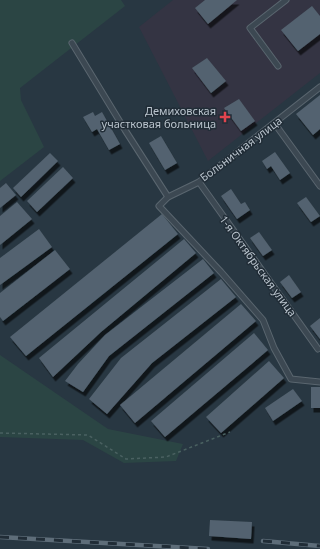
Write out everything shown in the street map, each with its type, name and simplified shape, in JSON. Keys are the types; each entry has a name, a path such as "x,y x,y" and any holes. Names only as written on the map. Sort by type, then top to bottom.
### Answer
{"lane":[{"path":"278,66 250,28 286,0"},
{"path":"72,43 168,197"},
{"name":"Больничная улица","path":"320,87 275,124 199,182 168,197 159,206 221,272 263,320 274,348 291,379 320,382"},
{"path":"275,124 320,186"},
{"name":"1-я Октябрьская улица","path":"199,182 318,349"}],"path":[{"path":"0,433 88,435 126,459 166,457 230,432"}],"shaded area":[{"name":"Демиховская участковая больница","path":"173,0 320,0 320,73 208,161 139,27"}],"green space":[{"path":"0,0 121,0 125,6 20,88 21,100 44,147 0,181"},
{"path":"0,355 108,429 183,444 176,461 124,463 83,440 0,437"}],"building":[{"path":"205,0 237,0 208,24 195,8"},
{"path":"312,6 320,16 320,34 298,51 281,30"},
{"path":"207,58 226,81 211,93 192,68"},
{"path":"320,95 320,129 313,135 296,114"},
{"path":"239,99 255,121 241,131 224,108"},
{"path":"93,112 95,116 102,112 120,144 109,150 97,129 92,132 83,117"},
{"path":"161,136 177,163 165,170 149,143"},
{"path":"275,152 290,173 280,180 271,166 267,169 262,161"},
{"path":"50,153 58,161 21,197 13,188"},
{"path":"63,167 73,178 37,212 27,201"},
{"path":"6,183 16,195 0,208 0,188"},
{"path":"231,189 241,204 245,202 250,210 237,219 221,196"},
{"path":"306,197 320,216 311,222 297,203"},
{"path":"17,202 32,219 0,245 0,216"},
{"path":"162,214 178,234 26,356 10,337"},
{"path":"39,229 52,247 0,285 0,258"},
{"path":"259,232 272,250 263,256 250,238"},
{"path":"184,239 196,253 101,332 53,377 39,358"},
{"path":"55,250 70,269 3,321 0,317 0,293"},
{"path":"203,259 214,273 109,356 83,392 65,381 78,364 105,335"},
{"path":"289,275 301,292 292,298 280,282"},
{"path":"221,279 236,297 152,363 107,414 89,399 121,358"},
{"path":"241,304 256,321 135,423 120,405"},
{"path":"320,318 320,339 310,326"},
{"path":"254,333 268,350 165,437 151,421"},
{"path":"269,361 284,378 221,433 206,417"},
{"path":"311,387 320,387 320,408 311,408"},
{"path":"293,389 302,401 273,421 265,408"},
{"path":"210,520 252,522 251,539 209,536"}],"railway":[{"path":"0,537 208,549"},
{"path":"263,541 320,546"}],"place":[{"name":"Демиховская участковая больница","path":"225,117"}]}
